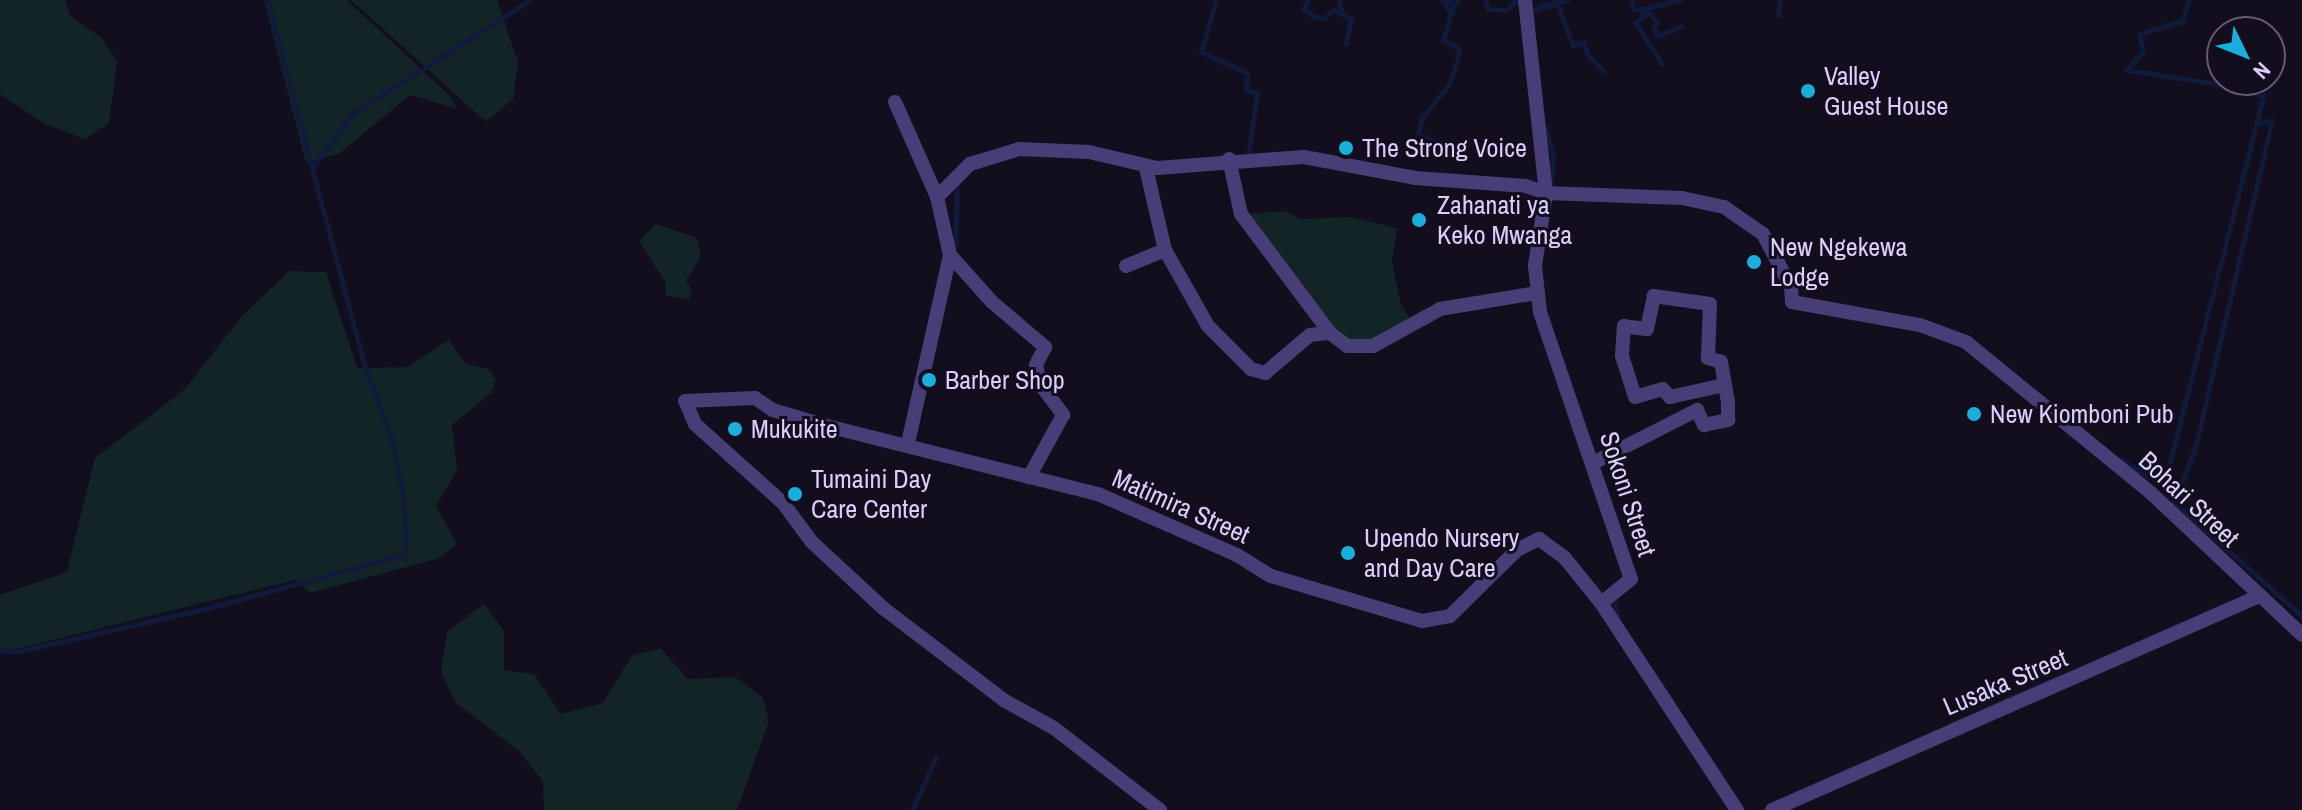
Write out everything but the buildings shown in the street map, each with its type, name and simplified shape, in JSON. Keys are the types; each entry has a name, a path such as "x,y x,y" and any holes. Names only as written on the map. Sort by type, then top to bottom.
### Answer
{"street":[{"name":"Sokoni Street","path":"1525,0 1546,193 1536,251 1536,291 1631,579 1601,603"},
{"path":"895,102 937,197 950,255 908,443"},
{"path":"937,197 970,164 1019,149 1089,152 1146,168 1229,159 1304,157 1391,175 1526,186 1546,193"},
{"path":"1229,159 1241,214 1330,333 1347,346 1373,346 1440,309 1536,291"},
{"path":"1146,168 1165,250 1196,311 1251,369 1265,373 1305,337 1330,333"},
{"name":"Bohari Street","path":"1546,193 1682,198 1724,207 1763,234 1791,287 1792,302 1920,325 1966,342 2151,493 2257,597 2302,635"},
{"path":"1126,266 1165,250"},
{"path":"950,255 992,302 1045,347 1036,365 1040,384 1063,415 1029,477"},
{"path":"1593,463 1697,410 1704,425 1728,420 1724,385 1720,359 1708,358 1710,304 1654,296 1647,329 1624,326 1622,356 1635,397 1663,389 1670,397 1724,385"},
{"name":"Matimira Street","path":"1160,810 1054,728 1005,701 883,608 811,541 783,503 695,424 685,401 755,398 811,421 908,443 936,455 1121,503 1237,555 1271,576 1422,621 1450,616 1517,550 1539,539 1564,557 1601,603"},
{"name":"Lusaka Street","path":"1772,810 1847,773 2257,597"},
{"path":"1601,603 1737,810"}],"shaded area":[{"path":"0,0 65,0 70,16 102,38 117,62 109,123 85,139 45,124 0,94"},
{"path":"264,0 347,0 448,94 458,109 410,95 340,153 306,163"},
{"path":"351,0 497,0 518,62 513,99 486,122"},
{"path":"1286,211 1300,219 1349,217 1397,228 1392,262 1401,305 1410,318 1376,341 1349,342 1333,328 1244,214"},
{"path":"655,224 697,238 701,257 686,280 692,291 689,299 666,296 665,282 639,241"},
{"path":"289,271 326,272 357,368 407,367 449,340 466,364 488,369 496,379 491,393 452,425 457,470 436,506 457,544 440,558 310,593 296,580 0,653 0,595 67,572 95,458 185,389 241,317"},
{"path":"484,604 504,631 504,670 534,674 561,714 603,703 632,655 661,649 688,679 735,677 763,698 769,721 737,810 544,810 543,782 520,752 455,702 441,672 447,632"}],"waterway":[{"path":"0,650 16,652 208,608 405,554 404,498 392,440 364,364 267,0"},
{"path":"313,167 352,114 530,0"},
{"path":"1216,0 1201,52 1247,73 1246,90 1257,93 1248,158"},
{"path":"1308,0 1303,9 1315,17 1325,18 1333,9 1352,19"},
{"path":"1339,0 1341,10"},
{"path":"1442,0 1452,15"},
{"path":"1444,0 1454,5 1458,0"},
{"path":"1485,0 1488,9 1506,10 1514,2 1522,3"},
{"path":"1540,6 1562,0"},
{"path":"1533,10 1568,0"},
{"path":"1632,0 1633,9 1648,9 1640,10 1642,15 1649,13 1635,22 1662,64"},
{"path":"1647,8 1680,0"},
{"path":"1778,15 1780,0"},
{"path":"2122,460 2148,476 2161,475 2170,462 2263,96 2226,85 2126,70 2143,51 2139,34 2182,21 2189,0"},
{"path":"1529,1 1533,25"},
{"path":"1435,143 1418,133 1422,117 1448,86 1457,63 1459,48 1443,40 1454,5"},
{"path":"1558,7 1573,45 1584,42 1587,54 1604,71"},
{"path":"1649,13 1657,23 1653,28 1658,36 1681,26"},
{"path":"1346,44 1351,18"},
{"path":"2256,124 2272,120 2195,449 2174,502 2302,616"},
{"path":"1545,126 1553,154 1551,183"},
{"path":"955,247 957,182"},
{"path":"1614,601 1618,618"},
{"path":"1949,725 2061,676"},
{"path":"912,810 936,757"}],"place":[{"name":"Valley Guest House","path":"1808,91"},
{"name":"The Strong Voice","path":"1346,148"},
{"name":"Zahanati ya Keko Mwanga","path":"1419,220"},
{"name":"New Ngekewa Lodge","path":"1754,262"},
{"name":"Barber Shop","path":"929,380"},
{"name":"New Kiomboni Pub","path":"1974,414"},
{"name":"Mukukite","path":"735,429"},
{"name":"Tumaini Day Care Center","path":"795,494"},
{"name":"Upendo Nursery and Day Care","path":"1348,553"}]}
